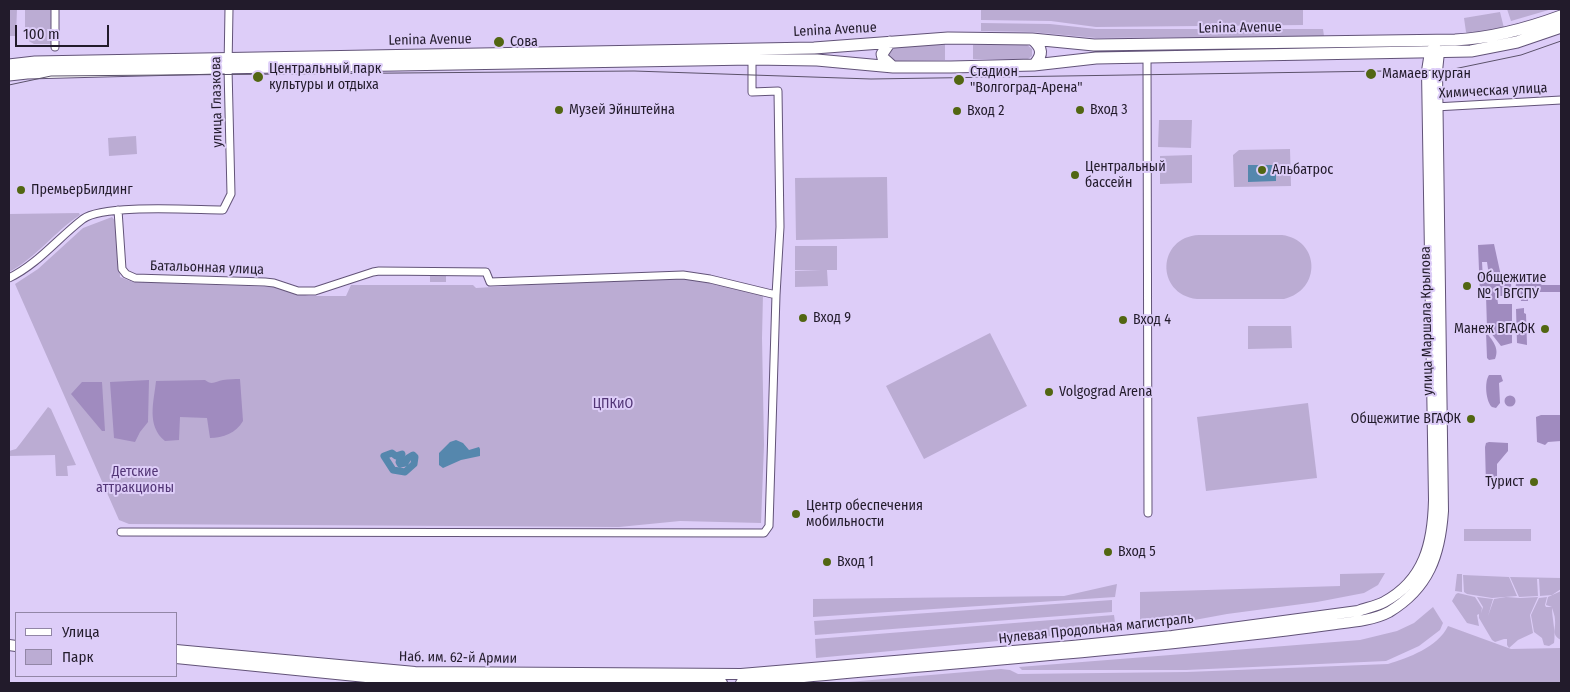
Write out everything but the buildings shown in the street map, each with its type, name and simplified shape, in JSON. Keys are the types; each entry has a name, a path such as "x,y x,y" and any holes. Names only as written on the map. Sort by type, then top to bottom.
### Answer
{"main road":[{"path":"1437,48 1537,25 1561,16"},
{"path":"1437,48 1495,47 1517,42 1561,27"},
{"name":"Lenina Avenue","path":"228,63 334,57 814,48 948,38 1032,39 1094,45 1437,48"},
{"path":"1032,39 1041,52 1041,57 1034,65"},
{"path":"890,42 882,54 883,58 893,67"},
{"name":"Lenina Avenue","path":"228,63 752,59 817,60 893,67 1034,65 1096,58 1148,58 1437,48"},
{"name":"улица Маршала Крылова","path":"1421,585 1432,568 1438,553 1442,530 1437,418 1432,107 1427,61 1437,48"},
{"path":"9,65 35,62 228,63"},
{"path":"9,75 228,63"},
{"name":"улица Маршала Крылова","path":"1427,552 1433,530 1437,418"},
{"name":"Нулевая Продольная магистраль","path":"741,678 1172,636 1358,611 1383,603 1402,590 1422,565 1427,552"},
{"name":"Нулевая Продольная магистраль","path":"741,678 1176,644 1361,621 1387,613 1410,598 1421,585"},
{"name":"Наб. им. 62-й Армии","path":"178,650 415,672 741,678"},
{"name":"Наб. им. 62-й Армии","path":"178,658 416,682 534,680 722,683"}],"street":[{"path":"55,9 55,47"},
{"name":"улица Глазкова","path":"118,210 223,210 227,205 231,194 228,63 229,9"},
{"path":"1148,58 1148,513"},
{"path":"120,532 764,533 769,526 780,226 778,91 752,92 752,59"},
{"name":"Химическая улица","path":"1432,107 1561,100"},
{"path":"9,278 26,269 85,218 98,212 118,210"},
{"name":"Батальонная улица","path":"118,210 122,269 126,274 135,278 265,282 306,292 315,291 378,271 486,272 490,282 672,275 710,279 776,295"}],"green space":[{"path":"9,9 17,9 16,36 9,36"},
{"path":"25,9 51,9 51,44 34,44 27,40"},
{"path":"981,9 1303,9 1303,25 1096,27 1051,21 981,20"},
{"path":"1507,9 1552,9 1511,21"},
{"path":"1500,12 1504,28 1468,35 1466,32 1464,18"},
{"path":"981,23 1050,24 1096,29 1323,29 1324,36 1096,38 1032,32 981,31"},
{"path":"945,44 945,60 892,61 888,58 888,52 893,46"},
{"path":"1026,44 1032,49 1032,56 1028,59 973,59 973,45"},
{"path":"1159,120 1192,120 1191,148 1158,147"},
{"path":"136,136 137,154 109,156 108,138"},
{"name":"Альбатрос","path":"1290,149 1291,186 1234,187 1233,155 1239,150"},
{"path":"1192,155 1192,183 1160,184 1160,156"},
{"path":"887,177 888,238 796,240 795,178"},
{"path":"79,213 80,215 28,260 9,272 9,214"},
{"name":"ЦПКиО","path":"112,217 117,223 120,277 133,282 273,287 309,296 346,296 351,285 473,285 476,288 679,276 763,294 764,445 761,523 680,521 619,527 129,524 119,520 15,284 38,269 83,228"},
{"path":"1199,235 1282,235 1295,239 1304,246 1309,255 1312,266 1310,276 1305,286 1296,294 1284,299 1197,299 1183,295 1174,287 1168,277 1166,266 1169,255 1175,245 1185,238"},
{"path":"795,246 837,246 837,270 827,270 828,286 795,287 795,271 821,271 795,270"},
{"path":"430,275 446,275 446,282 430,282"},
{"path":"1248,326 1291,326 1292,348 1248,349"},
{"path":"990,333 1027,406 924,459 886,386"},
{"path":"1308,403 1317,478 1206,491 1197,417"},
{"path":"48,407 51,409 76,465 67,466 68,476 56,476 55,455 9,456 9,451 16,449"},
{"path":"1464,529 1531,529 1531,541 1464,541"},
{"path":"1385,573 1378,585 1364,593 1317,602 1227,614 1140,630 1140,592 1340,586 1340,574"},
{"path":"1457,574 1462,574 1462,592 1455,591"},
{"path":"1463,575 1509,577 1517,596 1492,598 1467,594 1464,592"},
{"path":"1510,577 1561,578 1561,589 1552,595 1540,596 1539,579 1537,579 1538,596 1519,597"},
{"path":"1117,584 1115,597 813,617 813,599 1064,596"},
{"path":"1561,591 1561,640 1555,634 1554,643 1549,646 1544,645 1542,638 1534,632 1531,615 1539,598 1547,597 1545,605 1546,607 1552,607 1546,605 1548,597","holes":["1552,608 1555,618 1555,634"]},
{"path":"1458,593 1475,597 1482,608 1481,613 1483,607 1477,597 1493,599 1488,616 1494,599 1538,597 1530,615 1533,633 1518,640 1509,648 1507,639 1495,642 1479,618 1479,614 1477,615 1479,626 1467,623 1452,601"},
{"path":"1112,600 1112,612 815,635 814,621"},
{"path":"1433,607 1443,623 1440,630 1419,646 1386,661 1186,670 1022,670 1019,667 1360,640 1397,631 1414,623"},
{"path":"1114,615 1116,630 816,658 815,639"},
{"path":"1448,626 1511,649 1561,648 1561,683 837,683 1001,669 1010,670 1018,674 1187,672 1388,664 1413,655 1430,646"}],"shaded area":[{"path":"1494,244 1501,276 1489,276 1487,262 1482,262 1483,280 1493,284 1511,283 1512,296 1497,296 1498,304 1512,304 1512,343 1501,346 1487,328 1486,295 1480,295 1478,245"},
{"path":"1537,282 1542,285 1561,285 1561,292 1528,292 1528,301 1521,301 1520,294 1515,295 1516,283"},
{"path":"1524,308 1524,313 1526,314 1527,345 1517,343 1516,309"},
{"path":"1486,332 1493,341 1497,351 1495,359 1489,360 1487,358"},
{"path":"1489,375 1501,375 1503,381 1499,383 1500,403 1496,408 1492,407 1487,397 1486,387"},
{"path":"240,379 243,421 233,432 224,436 210,438 207,418 180,417 179,440 165,441 159,435 153,421 156,381 205,380 212,383"},
{"path":"149,380 148,422 135,442 114,438 110,382"},
{"path":"82,382 102,382 105,431 102,431 71,394"},
{"path":"1510,395 1516,401 1510,407 1504,401"},
{"path":"1541,415 1561,415 1561,441 1548,442 1545,445 1537,442 1536,417"},
{"path":"1486,443 1508,443 1508,451 1497,464 1497,485 1486,485 1485,447"}],"water":[{"name":"Альбатрос","path":"1248,165 1276,165 1276,181 1248,182"},
{"path":"456,440 463,443 469,450 479,447 480,456 461,460 443,468 439,465 439,453 450,442"}],"waterway":[{"path":"392,453 396,456 402,454 400,464 405,463 413,455 415,457 414,464 405,472 393,470 384,456 392,453"}],"tram line":[{"path":"9,85 51,76 634,71 871,79 1449,70 1521,55 1561,41"}],"place":[{"name":"Сова","path":"499,42"},
{"name":"Мамаев курган","path":"1371,74"},
{"name":"Центральный парк культуры и отдыха","path":"258,77"},
{"name":"Стадион \"Волгоград-Арена\"","path":"959,80"},
{"name":"Музей Эйнштейна","path":"559,110"},
{"name":"Вход 3","path":"1080,110"},
{"name":"Вход 2","path":"957,111"},
{"name":"Альбатрос","path":"1262,170"},
{"name":"Центральный бассейн","path":"1075,175"},
{"name":"ПремьерБилдинг","path":"21,190"},
{"name":"Общежитие № 1 ВГСПУ","path":"1467,286"},
{"name":"Вход 9","path":"803,318"},
{"name":"Вход 4","path":"1123,320"},
{"name":"Манеж ВГАФК","path":"1545,329"},
{"name":"Volgograd Arena","path":"1049,392"},
{"name":"Общежитие ВГАФК","path":"1471,419"},
{"name":"Турист","path":"1534,482"},
{"name":"Центр обеспечения мобильности","path":"796,514"},
{"name":"Вход 5","path":"1108,552"},
{"name":"Вход 1","path":"827,562"}],"park label":[{"name":"Детские аттракционы","path":"135,480"}]}
